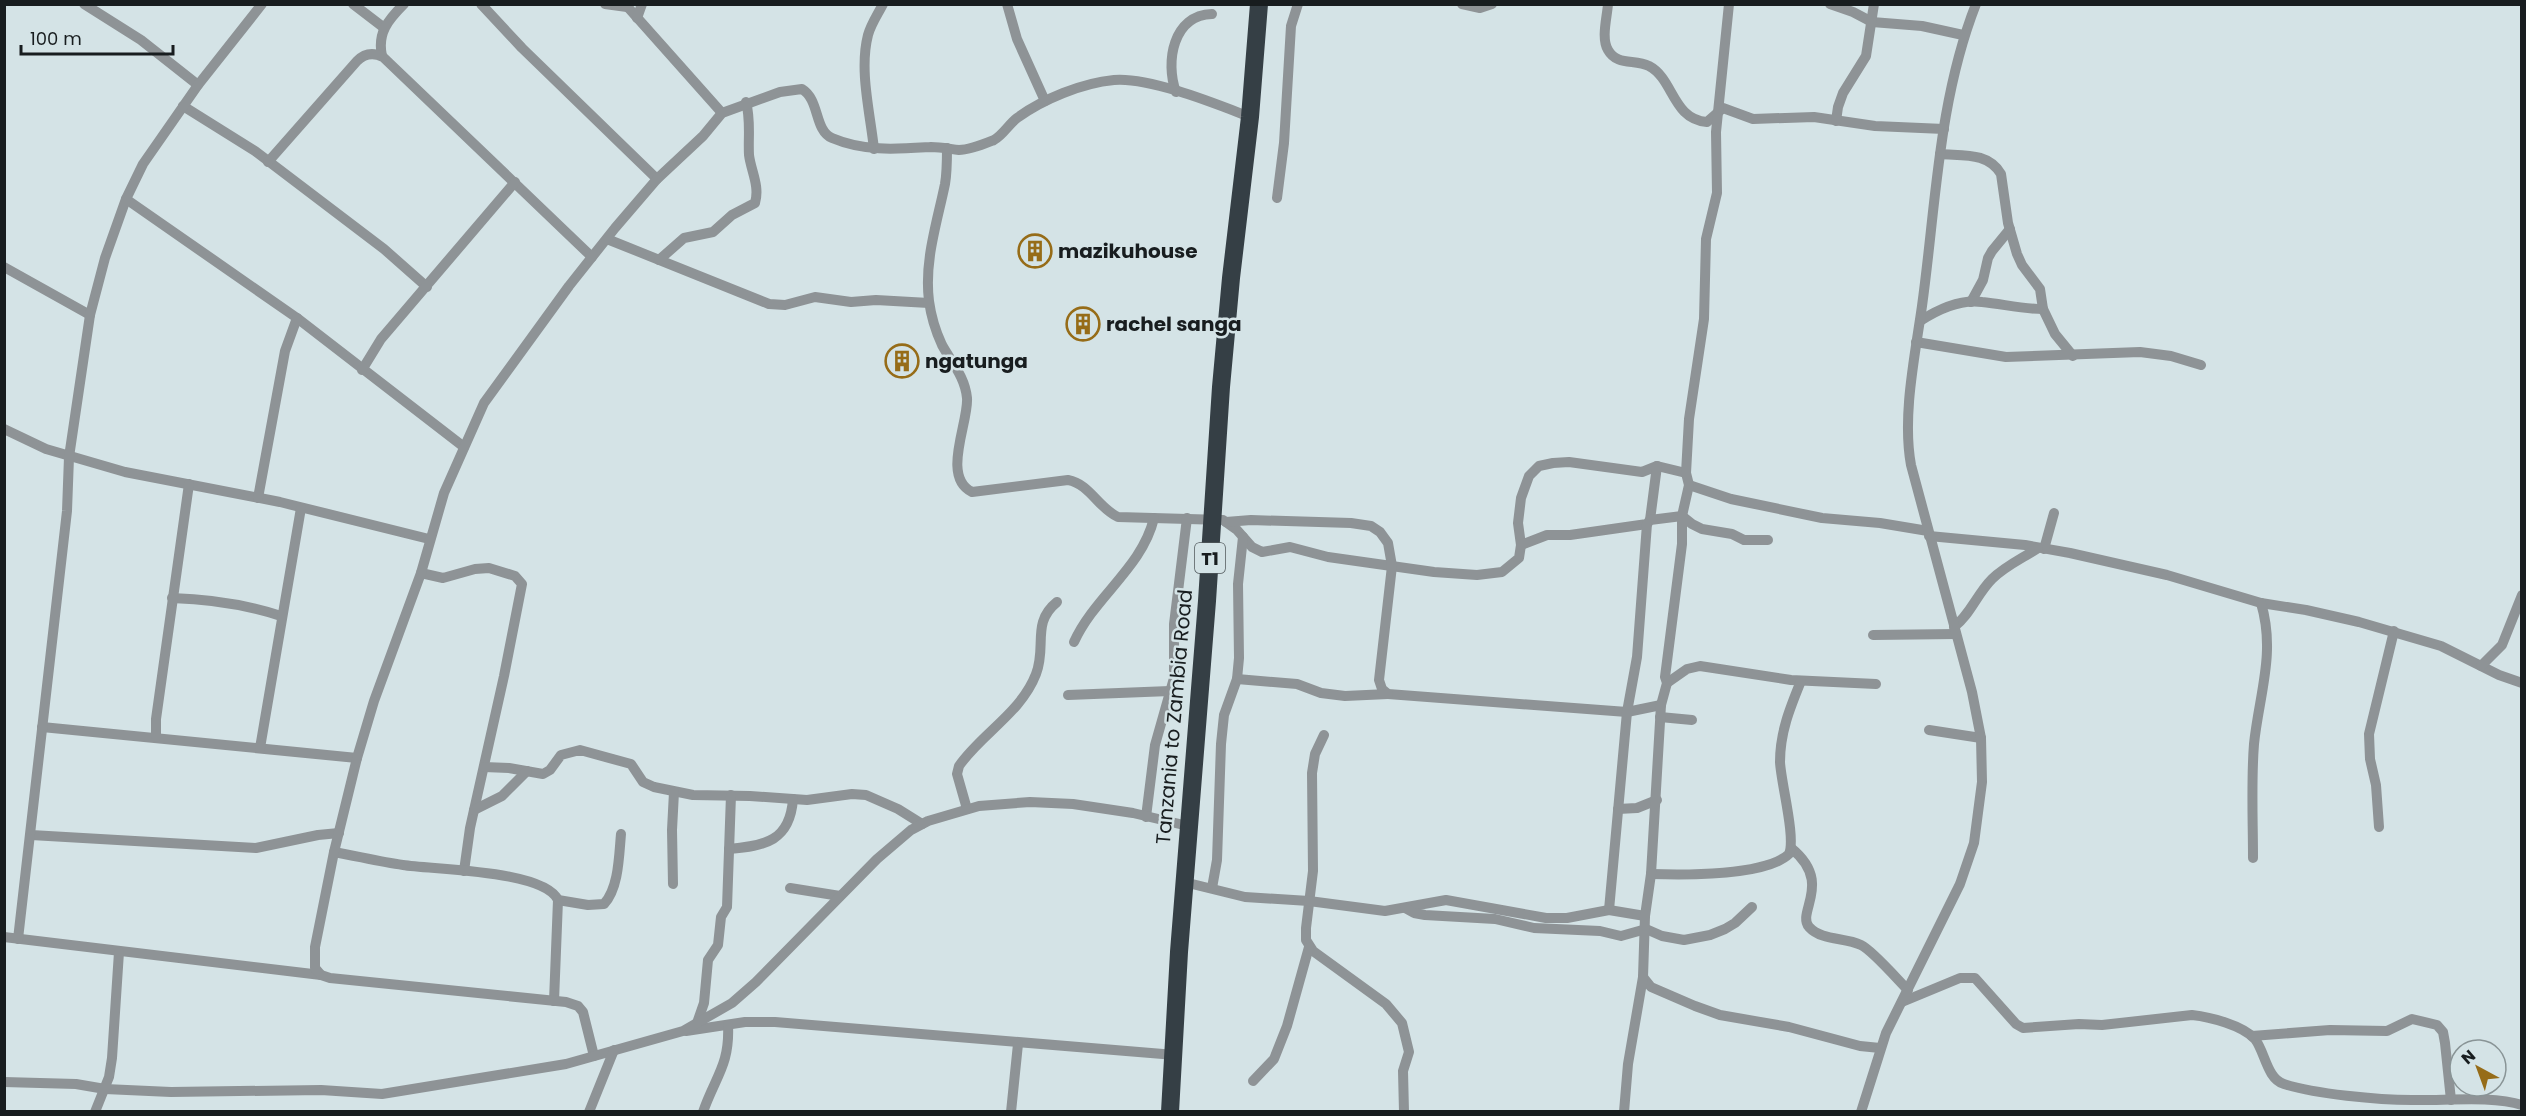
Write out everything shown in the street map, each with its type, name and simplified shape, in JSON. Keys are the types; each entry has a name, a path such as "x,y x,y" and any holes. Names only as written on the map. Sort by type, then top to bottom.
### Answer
{"highway":[{"name":"Tanzania to Zambia Road","path":"1170,1112 1188,826 1219,520 1228,313 1250,117 1251,81 1259,4"}],"street":[{"path":"84,4 141,40 198,85"},
{"path":"18,939 67,511 69,457 90,315 105,258 126,198 143,164 198,85 262,4"},
{"path":"352,4 383,27"},
{"path":"381,56 380,41 383,27 404,4"},
{"path":"481,4 529,56 657,179"},
{"path":"605,4 626,6 722,113"},
{"path":"637,18 642,4"},
{"path":"874,148 866,73 866,47 869,32 883,4"},
{"path":"1007,4 1017,39 1044,101"},
{"path":"1277,198 1284,143 1291,26 1298,4"},
{"path":"1462,4 1480,8 1492,4"},
{"path":"1608,4 1605,38 1607,49 1620,61 1639,63 1653,69 1679,106 1697,120 1707,122 1723,108 1753,119 1804,117 1875,126 1944,129"},
{"path":"1624,1112 1628,1064 1643,977 1645,916 1657,800 1661,705 1666,683 1672,611 1682,544 1682,516 1689,485 1686,473 1689,419 1704,319 1706,239 1717,193 1716,152 1729,4"},
{"path":"1830,4 1872,22 1922,26 1964,36"},
{"path":"1836,121 1843,93 1866,56 1874,4"},
{"path":"1861,1112 1880,1048 1960,884 1970,855 1981,794 1981,738 1972,692 1928,533 1909,454 1909,423 1916,342 1940,154 1954,70 1976,4"},
{"path":"1176,92 1171,61 1180,30 1195,16 1212,14"},
{"path":"268,162 357,61 366,55 376,54 381,56 592,257"},
{"path":"321,975 315,968 315,947 334,852 357,758 374,700 421,573 444,493 484,403 592,257 657,179 703,136 722,113 746,102 780,92 802,89 811,97 822,128 829,137 874,148 961,150 996,139 1014,120 1059,94 1111,80 1138,82 1176,92 1250,117"},
{"path":"659,260 679,242 689,237 713,232 732,215 755,203 756,187 749,155 749,116 746,102"},
{"path":"183,106 268,162 376,243 427,287"},
{"path":"947,148 945,186 932,237 929,303 940,339 961,376 965,389 966,407 957,447 960,477 968,490 981,492 1068,480 1081,484 1103,508 1122,517 1371,526 1386,538 1391,550 1392,566 1379,680 1382,689 1388,694"},
{"path":"1940,154 1974,156 1991,161 2001,174 2010,229 2022,265 2040,289 2043,309 2055,334 2073,356"},
{"path":"362,370 381,339 515,182"},
{"path":"126,198 297,318 464,447"},
{"path":"1971,302 1980,289 1992,251 2010,229"},
{"path":"607,239 769,304 785,304 815,297 845,302 876,300 929,303"},
{"path":"4,267 90,315"},
{"path":"1920,321 1946,309 1971,302 2013,308 2043,309"},
{"path":"258,498 285,351 297,318"},
{"path":"1916,342 1984,355 2073,356 2140,352 2170,356 2202,365"},
{"path":"4,429 46,449 125,472 258,498 429,539"},
{"path":"1219,520 1243,537 1252,547 1262,552 1290,547 1328,557 1392,566 1456,574 1497,573 1506,570 1519,558 1521,545 1518,523 1521,498 1528,476 1539,466 1563,462 1642,472 1658,466 1686,473"},
{"path":"1610,910 1627,712 1637,657 1649,522 1658,466"},
{"path":"156,737 156,720 189,484"},
{"path":"1689,485 1731,499 1822,518 1881,523 1928,533 2041,548 2167,575 2260,603 2307,610 2394,631 2441,646 2522,683"},
{"path":"260,747 301,508"},
{"path":"1955,631 1980,592 1992,579 2005,568 2041,548 2054,513"},
{"path":"1521,545 1547,535 1570,535 1682,516 1702,529 1732,534 1744,540 1768,540"},
{"path":"1074,642 1089,613 1121,579 1142,550 1154,518"},
{"path":"1146,817 1155,745 1174,670 1174,624 1186,518"},
{"path":"1212,888 1217,852 1224,715 1237,679 1239,658 1238,584 1243,537"},
{"path":"421,573 442,578 475,569 489,568 515,576 521,581 512,642 474,810 464,871"},
{"path":"2481,666 2502,645 2522,595"},
{"path":"172,598 195,598 266,611 281,616"},
{"path":"967,809 957,774 959,766 996,729 1027,691 1036,675 1040,660 1043,618 1057,602"},
{"path":"2253,858 2255,741 2267,664 2265,618 2260,603"},
{"path":"1873,635 1955,631"},
{"path":"2379,827 2369,734 2394,631"},
{"path":"1666,683 1687,669 1700,666 1801,681 1876,684"},
{"path":"1237,679 1297,684 1321,693 1345,696 1388,694 1627,712 1661,705"},
{"path":"1651,874 1731,873 1780,861 1788,855 1791,848 1780,751 1784,724 1801,681"},
{"path":"1068,695 1170,691"},
{"path":"1660,717 1692,720"},
{"path":"42,727 357,758"},
{"path":"1929,730 1981,738"},
{"path":"1324,735 1313,761 1313,871 1306,940 1309,946 1386,1004 1402,1023 1409,1052 1402,1071 1404,1112"},
{"path":"484,767 546,773 561,755 580,750 627,762 634,767 646,784 674,792 693,795 814,800 852,794 866,795 898,809 922,824"},
{"path":"474,810 502,796 527,771"},
{"path":"673,884 674,792"},
{"path":"697,1023 704,1003 708,960 718,945 722,917 727,907 731,795"},
{"path":"729,849 759,845 776,837 786,825 792,810 793,799"},
{"path":"1618,809 1637,807 1657,800"},
{"path":"4,1082 76,1084 105,1089 171,1092 321,1090 382,1094 566,1064 663,1039 683,1031 744,994 893,844 922,824 967,809 1030,802 1073,804 1188,826"},
{"path":"31,834 256,848 318,835 339,834"},
{"path":"558,900 601,906 609,899 618,863 621,834"},
{"path":"1791,848 1805,861 1811,872 1812,896 1806,916 1807,924 1820,935 1864,946 1908,990"},
{"path":"334,852 402,865 525,880 544,886 553,892 558,900 554,1001"},
{"path":"1184,882 1245,897 1309,901 1385,911 1446,900 1546,918 1567,918 1610,910 1645,916"},
{"path":"790,888 840,896"},
{"path":"1405,908 1414,914 1494,919 1534,928 1600,931 1621,936 1646,929 1674,939 1684,940 1703,936 1735,923 1752,907"},
{"path":"4,937 321,975 330,978 566,1002 582,1010 594,1056"},
{"path":"1253,1081 1274,1059 1284,1036 1309,946"},
{"path":"95,1112 105,1089 112,1058 119,952"},
{"path":"1643,977 1651,987 1720,1015 1789,1027 1860,1046 1880,1048"},
{"path":"1902,1002 1960,978 1969,977 1975,978 2016,1024 2023,1028 2079,1023 2102,1025 2192,1015 2212,1017 2252,1036 2261,1048 2274,1076 2281,1083 2409,1101 2451,1100 2522,1106 2519,1112"},
{"path":"2252,1036 2330,1030 2387,1031 2412,1019 2437,1025 2442,1030 2445,1043 2451,1100"},
{"path":"683,1031 745,1022 775,1022 1018,1044 1175,1055"},
{"path":"704,1111 725,1063 728,1025"},
{"path":"1011,1112 1018,1044"},
{"path":"589,1112 614,1050"}],"place":[{"name":"mazikuhouse","path":"1035,251"},
{"name":"rachel sanga","path":"1083,324"},
{"name":"ngatunga","path":"902,361"}]}
